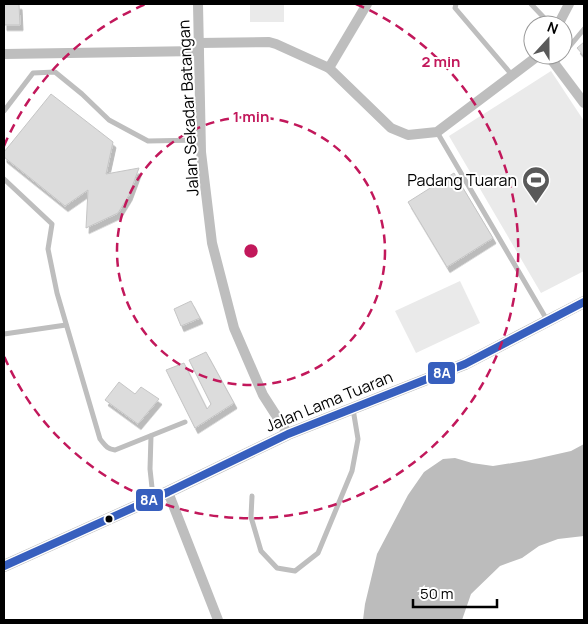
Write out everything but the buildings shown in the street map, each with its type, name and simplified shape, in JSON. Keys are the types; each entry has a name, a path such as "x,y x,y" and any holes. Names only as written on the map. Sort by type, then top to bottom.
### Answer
{"street":[{"name":"Jalan Sekadar Batangan","path":"198,4 201,140 212,243 234,328 263,395 288,434"},
{"path":"329,68 367,4"},
{"path":"4,54 199,47 269,42 329,68 391,128 408,135 437,132 526,65"},
{"path":"556,65 584,103"},
{"name":"Jalan Lama Tuaran","path":"4,566 168,492 288,434 465,364 584,302"},
{"path":"168,492 218,620"}],"lane":[{"path":"456,4 455,8 512,75"},
{"path":"531,4 541,15"},
{"path":"573,42 584,29"},
{"path":"4,111 33,74 55,72 109,120 148,141 201,140"},
{"path":"437,132 548,321"},
{"path":"4,179 52,224 48,249 66,325 100,439 110,450 115,450 185,422"},
{"path":"4,334 66,325"},
{"path":"252,496 250,517 261,551 277,568 295,571 318,554 352,471 358,439 353,408"},
{"path":"151,436 150,469 153,498"}],"shaded area":[{"path":"250,4 284,4 284,22 250,22"},
{"name":"Padang Tuaran","path":"551,71 584,121 584,271 541,293 449,136"},
{"path":"460,281 480,323 416,353 395,311"},
{"path":"584,444 584,536 558,539 539,546 522,558 500,566 471,594 462,620 363,620 377,554 408,495 424,472 443,459 455,458 493,466 571,451"}],"transit line":[{"name":"8A","path":"4,566 168,492 288,434 465,364 584,302"}],"place":[{"name":"Padang Tuaran","path":"536,204"}]}
